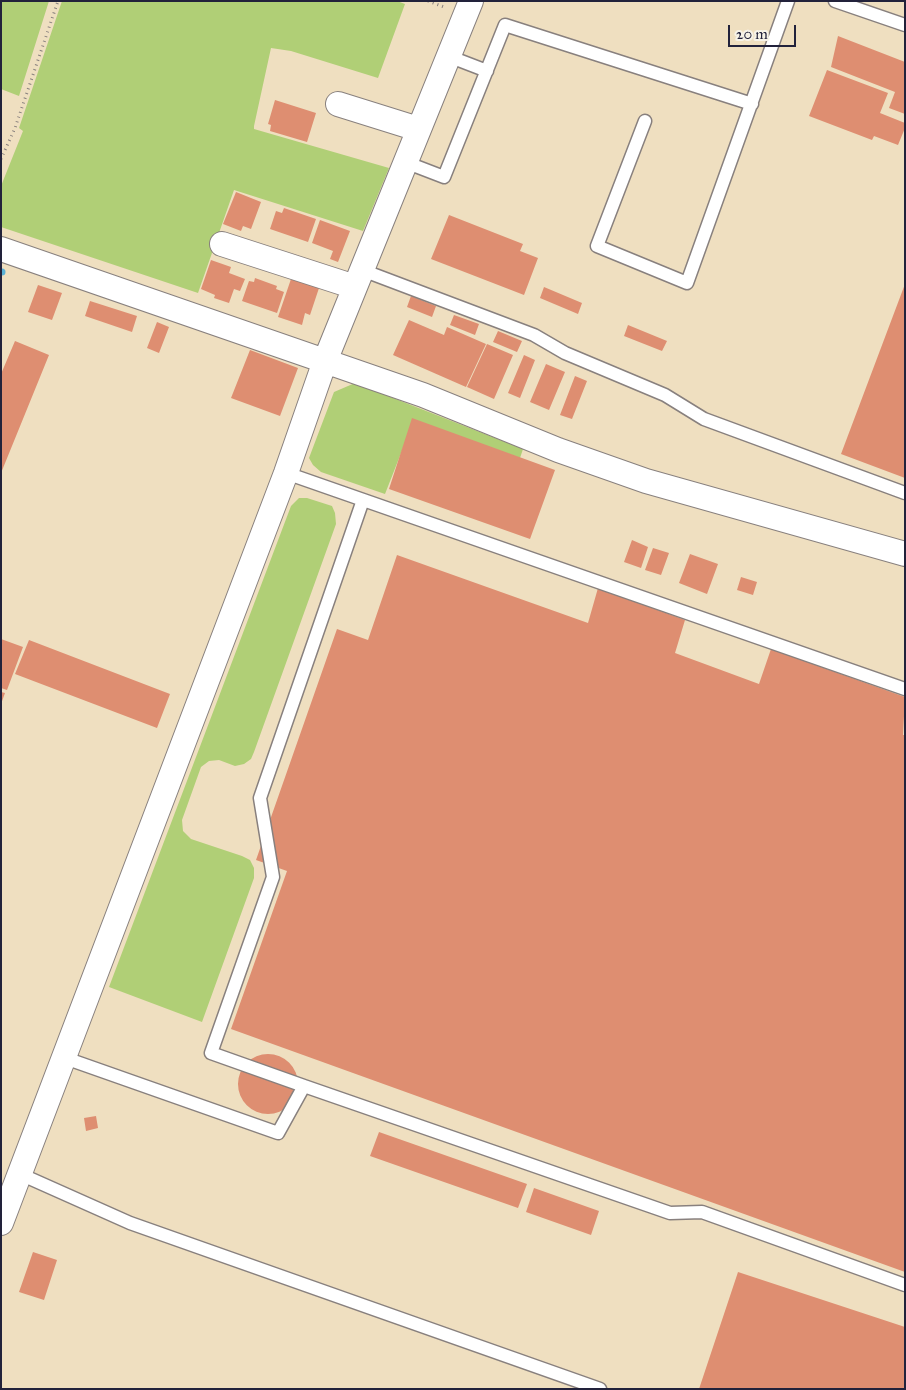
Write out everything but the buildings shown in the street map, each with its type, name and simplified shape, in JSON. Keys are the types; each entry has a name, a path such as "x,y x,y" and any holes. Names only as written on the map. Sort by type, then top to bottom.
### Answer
{"street":[{"path":"1,1223 286,473 325,361 470,1"},
{"path":"338,104 418,129"},
{"path":"222,244 358,278"},
{"path":"1,249 423,395 558,450 646,481 905,554"}],"lane":[{"path":"645,121 597,246 688,283 788,1"},
{"path":"835,1 905,25"},
{"path":"405,162 444,177 505,25 752,104"},
{"path":"448,56 487,71"},
{"path":"358,278 534,336 565,353 664,395 704,419 905,493"},
{"path":"286,473 905,689"},
{"path":"363,500 260,798 273,877 210,1053 670,1213 702,1212 905,1284"},
{"path":"65,1058 278,1133 304,1086"},
{"path":"20,1174 130,1224 582,1385 600,1389"}],"path":[{"path":"1,159 15,128 58,1"}],"green space":[{"path":"1,1 49,1 19,96 1,89"},
{"path":"62,1 397,1 405,4 378,78 291,51 271,48 254,126 254,129 389,168 363,231 234,190 198,293 1,227 1,186 23,131 19,128"},
{"path":"355,383 523,449 520,458 414,420 385,494 321,472 313,465 309,458 334,392"},
{"path":"299,498 307,498 332,506 336,524 254,752 251,759 244,764 235,766 219,760 209,761 201,767 182,820 183,831 191,839 242,856 250,860 254,868 254,878 202,1022 109,987 291,506"}]}
